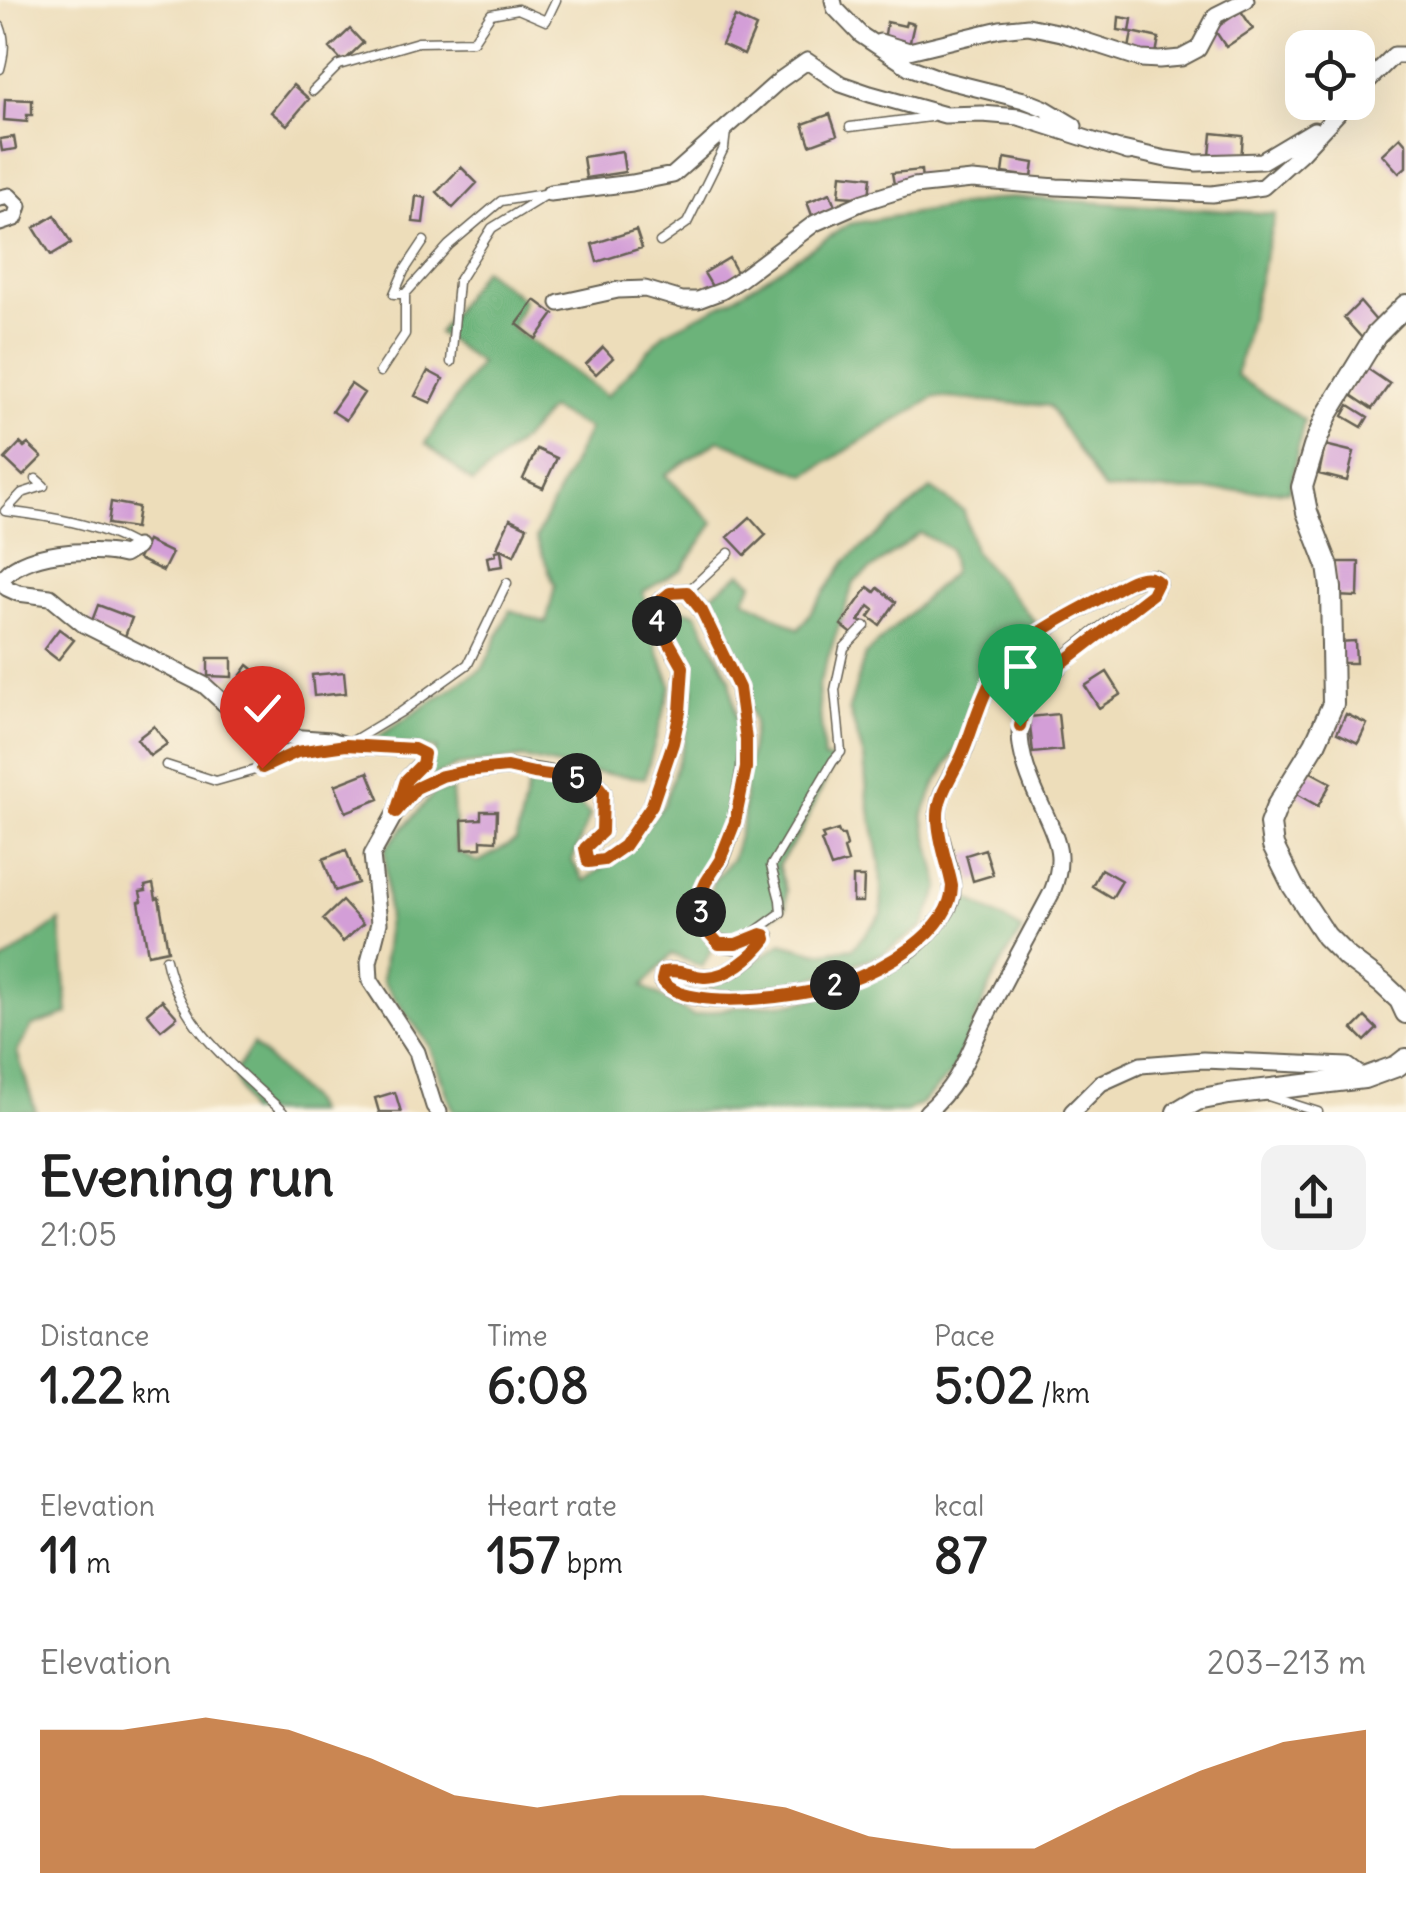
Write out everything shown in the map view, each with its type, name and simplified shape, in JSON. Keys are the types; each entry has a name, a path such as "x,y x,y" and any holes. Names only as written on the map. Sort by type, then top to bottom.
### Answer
{"street":[{"path":"832,0 861,35 909,67 1034,104 1128,152"},
{"path":"861,35 909,51 1028,26 1142,59 1160,60 1180,58 1198,48 1216,15 1246,0"},
{"path":"1375,74 1394,55 1406,54"},
{"path":"550,193 673,175 780,80 807,61 841,84 945,116 1019,116 1128,152 1198,163 1262,161 1326,120"},
{"path":"558,304 618,290 645,289 682,300 698,300 738,281 815,223 914,186 972,180 1212,194 1263,187 1332,120"},
{"path":"0,198 9,196 19,206 15,218 0,223"},
{"path":"1406,305 1376,335 1336,399 1314,447 1302,487 1307,512 1328,566 1333,704 1270,824 1273,846 1293,886 1326,936 1400,1000 1406,1012"},
{"path":"137,547 124,555 106,550 44,556 8,572 2,580 6,588 18,593 50,597 84,624 204,685 259,735 414,749 424,754 422,764 406,780 396,812"},
{"path":"439,1112 417,1052 370,980 379,924 372,854 396,812 416,788 442,776 507,767 594,781 603,792 602,832 585,848 586,858 588,862 604,860 624,846 652,805 680,712 683,667 656,619 660,601 670,593 687,592 702,611 739,688 743,706 746,768 735,822 698,900 702,917 719,944 766,936 752,955 729,971 706,978 686,972 664,972 662,980 671,990 707,999 734,1000 842,984 906,952 926,934 948,908 952,886 938,821 939,803 990,683 1006,660 1048,627 1121,586 1154,578 1158,582 1152,594 1048,674 1025,704 1020,726 1023,752 1036,795 1052,828 1060,872 966,1064 944,1097 928,1112"},
{"path":"1178,1112 1197,1100 1364,1078 1406,1059"},
{"path":"1072,1112 1101,1083 1141,1065 1203,1060 1348,1066 1364,1078"}],"lane":[{"path":"313,92 339,64 418,42 473,41 492,14 518,8 546,21 556,0"},
{"path":"0,26 4,48 0,69"},
{"path":"850,127 945,116"},
{"path":"660,242 686,223 724,148 727,126"},
{"path":"380,372 405,334 405,294 448,245 501,202 550,193"},
{"path":"450,362 458,282 492,228 550,193"},
{"path":"405,294 394,294 424,241"},
{"path":"36,479 44,486 22,494 5,511 40,515 120,536 137,547"},
{"path":"687,592 730,553"},
{"path":"166,765 216,781 262,768 297,752 346,745 468,664 507,583"},
{"path":"736,944 781,914 771,866 841,752 836,690 844,648 866,626"},
{"path":"166,959 170,980 184,1010 216,1049 283,1112"},
{"path":"1254,1091 1318,1112"}],"green space":[{"path":"1011,197 1275,214 1236,376 1304,420 1289,491 1104,490 1049,406 935,397 806,475 719,440 665,475 714,523 682,569 643,592 655,643 671,685 645,778 580,771 524,758 457,766 415,785 437,749 370,742 483,668 510,610 546,623 555,586 536,538 589,429 550,409 473,483 425,443 480,363 438,333 483,269 524,300 512,328 607,396 664,333 731,300 849,224"},
{"path":"931,489 964,511 974,551 1036,623 1002,657 963,739 935,785 923,816 940,887 923,927 882,954 814,978 732,994 707,988 782,943 818,953 853,948 882,914 880,862 864,758 849,709 865,655 953,572 950,549 920,533 854,582 818,687 824,759 836,759 801,832 778,865 786,890 786,907 749,932 724,936 707,906 713,881 732,859 743,822 754,723 733,650 703,601 741,573 753,583 744,599 799,629 846,561"},
{"path":"681,609 696,613 730,679 740,742 727,825 693,892 712,950 702,967 672,954 643,986 693,1016 733,1007 793,1003 847,990 914,957 964,911 962,895 1022,930 996,973 952,1073 922,1103 905,1112 454,1112 428,1043 382,981 388,915 385,849 435,792 452,790 457,851 478,862 516,841 528,786 567,791 590,815 572,861 584,881 628,849 664,804 683,746 694,689 670,625"},
{"path":"60,921 68,1014 32,1026 17,1052 36,1112 0,1112 0,963"},
{"path":"253,1044 309,1100 316,1112 248,1112 234,1074"}],"building":[{"path":"1241,11 1253,29 1226,47 1214,29"},
{"path":"735,17 756,27 744,55 722,45"},
{"path":"1119,17 1132,19 1130,32 1118,30"},
{"path":"887,22 914,24 909,46 884,40"},
{"path":"350,29 363,43 343,62 330,48"},
{"path":"1132,32 1159,38 1156,54 1129,49"},
{"path":"293,85 309,99 287,125 271,112"},
{"path":"5,99 32,100 32,115 27,115 27,122 4,120"},
{"path":"830,114 837,135 810,145 803,124"},
{"path":"1212,133 1243,136 1241,159 1210,156"},
{"path":"14,137 16,149 2,151 0,139"},
{"path":"1400,137 1406,144 1406,167 1399,173 1382,154"},
{"path":"622,151 625,172 586,178 583,157"},
{"path":"1005,158 1034,163 1032,177 1003,173"},
{"path":"461,167 477,183 453,208 437,192"},
{"path":"921,170 922,181 894,184 892,173"},
{"path":"841,174 871,177 869,198 839,196"},
{"path":"830,193 836,208 813,218 807,202"},
{"path":"416,196 426,198 423,223 413,222"},
{"path":"55,215 71,243 51,255 34,228"},
{"path":"636,230 642,248 597,262 592,244"},
{"path":"729,258 739,276 714,290 704,273"},
{"path":"535,300 554,314 536,339 517,324"},
{"path":"1360,302 1378,323 1362,338 1344,318"},
{"path":"603,347 613,358 596,374 586,364"},
{"path":"1365,367 1390,384 1372,409 1348,393"},
{"path":"428,371 443,379 431,403 415,396"},
{"path":"351,384 364,393 346,420 332,411"},
{"path":"1349,405 1368,417 1362,427 1343,416"},
{"path":"20,443 24,447 28,444 42,457 23,476 5,459"},
{"path":"1325,445 1354,452 1347,481 1319,474"},
{"path":"537,449 557,458 543,488 523,479"},
{"path":"111,502 138,507 135,528 108,524"},
{"path":"750,517 766,535 745,555 728,537"},
{"path":"510,519 527,527 514,555 497,547"},
{"path":"147,541 172,553 163,571 138,559"},
{"path":"501,550 503,566 489,568 487,557"},
{"path":"1336,562 1359,562 1358,597 1335,596"},
{"path":"868,587 875,592 878,588 896,602 880,625 869,617 874,610 869,606 859,621 864,624 855,636 841,625"},
{"path":"98,605 132,618 124,639 90,626"},
{"path":"59,629 74,640 58,660 44,649"},
{"path":"1355,641 1356,663 1339,663 1338,642"},
{"path":"208,658 232,658 232,677 208,676"},
{"path":"248,665 258,673 251,683 241,675"},
{"path":"344,672 346,693 314,696 312,675"},
{"path":"1107,672 1121,694 1099,708 1085,686"},
{"path":"266,714 290,715 289,734 265,733"},
{"path":"1058,714 1062,750 1033,753 1029,717"},
{"path":"1346,714 1367,724 1358,743 1337,733"},
{"path":"154,726 167,744 150,756 137,739"},
{"path":"1307,770 1331,783 1318,806 1295,793"},
{"path":"368,772 379,799 346,812 335,785"},
{"path":"481,811 497,811 496,841 481,840 481,848 463,849 462,820 481,819"},
{"path":"838,830 844,835 848,862 831,867 822,835"},
{"path":"985,849 993,875 973,881 966,855"},
{"path":"346,850 358,883 335,891 323,859"},
{"path":"1101,869 1122,881 1112,898 1092,886"},
{"path":"853,877 864,877 863,902 853,902"},
{"path":"153,884 168,950 148,954 139,902 140,892"},
{"path":"342,901 363,924 343,942 323,919"},
{"path":"162,1000 177,1017 161,1030 147,1013"},
{"path":"1365,1017 1377,1029 1365,1041 1353,1029"},
{"path":"395,1092 401,1112 379,1112 375,1098"}],"route":[{"path":"262,768 297,752 346,745 414,749 424,754 422,764 406,780 396,812 416,788 466,771 507,767 594,781 603,792 602,832 585,848 586,858 588,862 604,860 624,846 652,805 673,743 683,667 656,619 660,601 670,593 687,592 702,611 739,688 746,740 746,768 735,822 698,900 710,934 719,944 736,944 761,934 766,939 729,971 706,978 686,972 664,972 662,980 671,990 707,999 734,1000 842,984 906,952 926,934 948,908 952,895 938,821 939,803 990,683 1006,660 1048,627 1121,586 1154,578 1158,582 1152,594 1048,674 1025,704 1020,726"}]}
